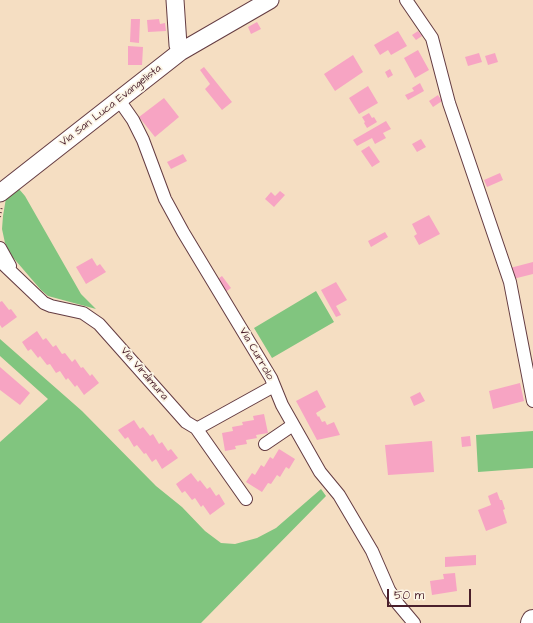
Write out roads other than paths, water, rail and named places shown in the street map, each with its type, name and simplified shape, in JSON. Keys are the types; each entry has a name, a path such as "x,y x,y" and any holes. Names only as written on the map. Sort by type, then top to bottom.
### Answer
{"main road":[{"path":"175,0 178,44 180,52"},
{"name":"Via San Luca Evangelista","path":"0,194 180,52 270,0"}],"street":[{"path":"406,0 432,38 449,103 510,282 533,401"},
{"name":"Via Currolo","path":"120,100 140,133 165,199 183,232 272,378 282,405 320,472 339,495 372,551 389,590 398,604 414,623"},
{"path":"0,248 17,278"},
{"name":"Via Virdimura","path":"0,262 44,303 83,313 99,324 186,422 196,428 246,499"},
{"path":"196,428 274,386"},
{"path":"265,444 293,425"}]}
